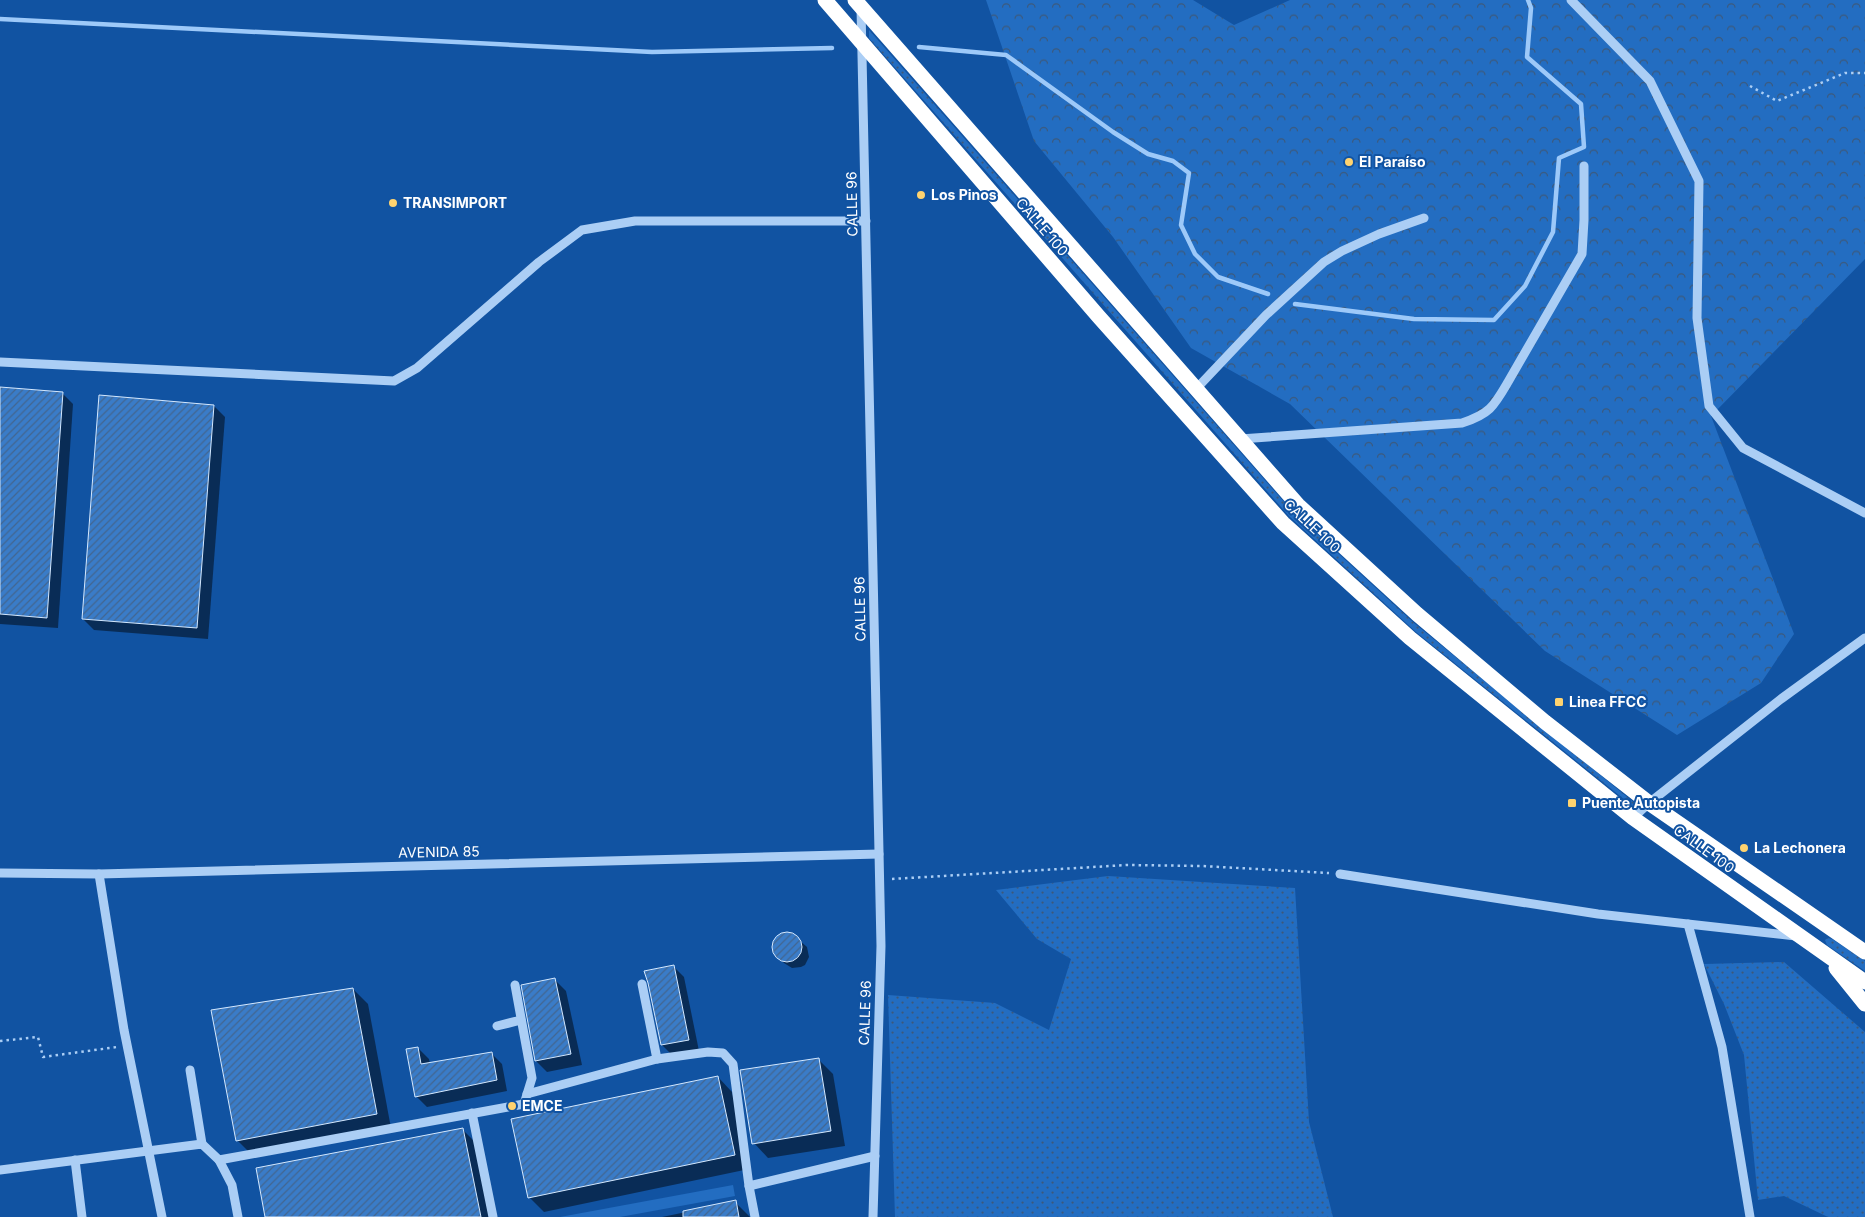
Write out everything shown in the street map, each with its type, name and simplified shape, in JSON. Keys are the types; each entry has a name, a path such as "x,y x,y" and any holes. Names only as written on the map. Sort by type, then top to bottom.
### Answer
{"highway":[{"name":"CALLE 100","path":"825,0 1092,309 1283,523 1410,638 1633,818 1865,982"},
{"name":"CALLE 100","path":"859,3 1298,505 1417,614 1545,722 1649,803 1865,952"},
{"path":"1824,954 1865,1004"}],"street":[{"path":"1571,0 1650,81 1699,181 1696,318 1709,406 1743,448 1865,513"},
{"name":"CALLE 96","path":"859,3 863,45 881,946 873,1217"},
{"path":"1240,439 1462,423 1475,419 1487,412 1496,402 1582,254 1584,166"},
{"path":"1196,389 1266,315 1324,262 1342,251 1380,234 1424,218"},
{"path":"0,362 394,381 417,368 540,262 582,230 635,221 866,221"},
{"path":"1633,818 1649,803 1781,699 1865,638"},
{"name":"AVENIDA 85","path":"0,873 99,874 879,854"},
{"path":"99,874 127,1045 162,1217"},
{"path":"1340,874 1598,914 1798,936"},
{"path":"1688,924 1722,1047 1750,1217"},
{"path":"642,984 657,1059"},
{"path":"219,1160 524,1104 532,1078 515,985"},
{"path":"498,1026 521,1020"},
{"path":"527,1094 657,1059 708,1052 723,1053 733,1064 749,1186 755,1217"},
{"path":"190,1070 202,1144 219,1160 232,1185 238,1217"},
{"path":"472,1113 493,1217"},
{"path":"0,1170 202,1144"},
{"path":"749,1186 875,1156"},
{"path":"75,1160 82,1217"}],"path":[{"path":"1750,86 1777,101 1845,73 1865,73"},
{"path":"880,880 1127,865 1202,866 1340,874"},
{"path":"0,1041 38,1037 43,1058 127,1045"}],"green space":[{"path":"986,0 1193,0 1234,25 1290,0 1865,0 1865,259 1711,416 1794,634 1761,683 1677,735 1545,651 1290,404 1191,348 1113,237 1034,141"},
{"path":"869,30 1292,511 1414,623 1637,805 1635,808 1416,632 1289,516 869,38"},
{"path":"1108,876 1295,888 1309,1122 1333,1217 895,1217 888,995 995,1003 1049,1030 1071,959 1037,939 996,890"},
{"path":"1828,938 1865,961 1865,971 1827,945 1825,940"},
{"path":"1784,962 1865,1032 1865,1217 1828,1217 1784,1196 1758,1200 1744,1055 1724,1004 1704,964"},
{"path":"733,1185 735,1196 620,1217 560,1217"}],"building":[{"path":"0,387 63,392 47,618 0,614"},
{"path":"99,395 214,405 197,628 82,619"},
{"path":"787,932 798,936 802,947 798,958 787,962 776,958 772,947 776,936"},
{"path":"674,965 689,1040 661,1045 644,971"},
{"path":"555,978 571,1054 535,1061 521,985"},
{"path":"353,988 377,1114 236,1141 211,1010"},
{"path":"418,1047 421,1064 492,1052 497,1080 415,1097 406,1049"},
{"path":"819,1058 831,1131 752,1144 740,1070"},
{"path":"718,1076 735,1155 528,1198 511,1119"},
{"path":"463,1128 481,1217 265,1217 256,1168"},
{"path":"736,1200 739,1217 683,1217 683,1211"}],"waterway":[{"path":"1295,304 1414,319 1494,320 1525,286 1553,232 1559,158 1584,147 1581,104 1527,57 1531,8 1528,0"},
{"path":"0,19 652,52 832,48"},
{"path":"919,47 1006,55 1113,132 1148,154 1173,161 1189,173 1181,225 1195,254 1218,277 1268,294"}],"place":[{"name":"El Paraíso","path":"1349,162"},
{"name":"Los Pinos","path":"921,195"},
{"name":"TRANSIMPORT","path":"393,203"},
{"name":"Linea FFCC","path":"1559,702"},
{"name":"Puente Autopista","path":"1572,803"},
{"name":"La Lechonera","path":"1744,848"},
{"name":"EMCE","path":"512,1106"}]}
